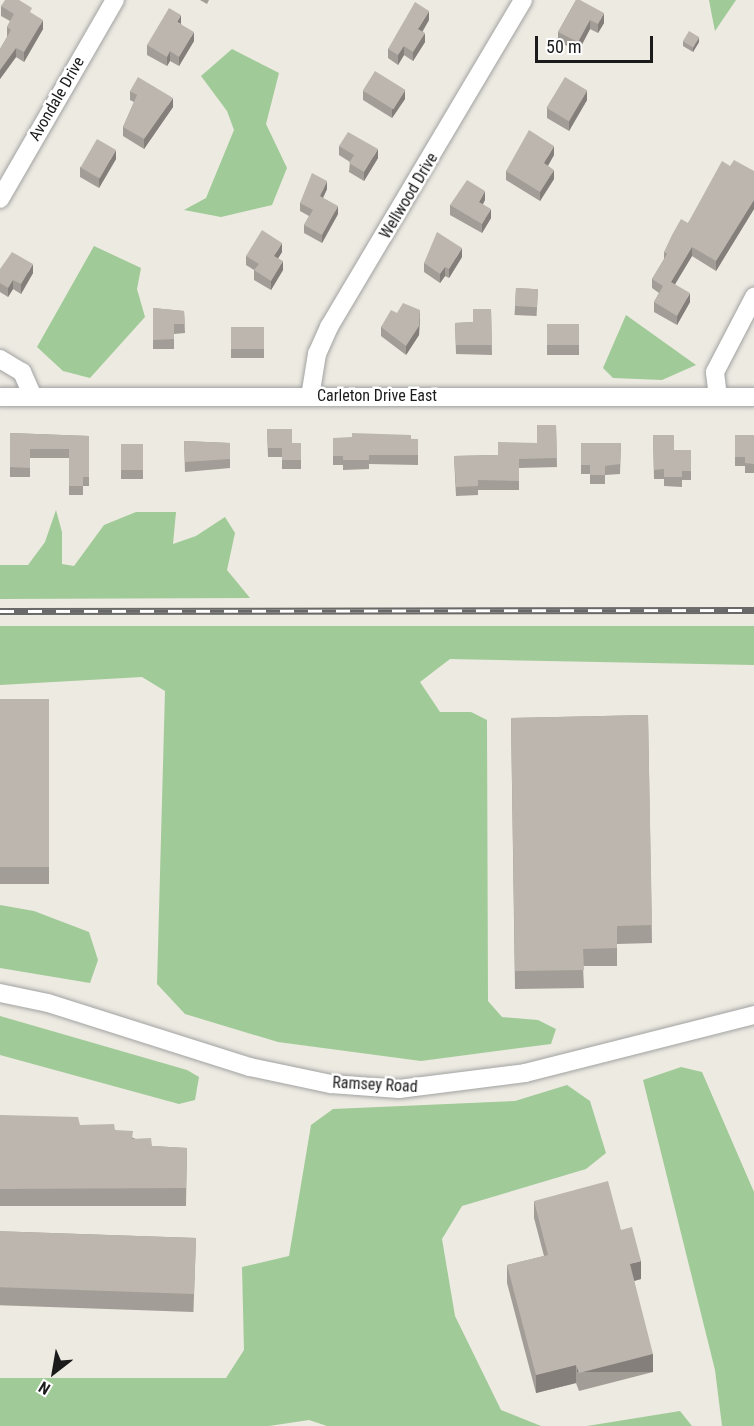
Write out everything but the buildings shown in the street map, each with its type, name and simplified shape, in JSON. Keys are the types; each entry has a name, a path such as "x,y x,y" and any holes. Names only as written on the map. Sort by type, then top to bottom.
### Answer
{"street":[{"name":"Avondale Drive","path":"0,199 115,0"},
{"name":"Wellwood Drive","path":"310,397 317,354 329,327 523,0"},
{"path":"718,398 715,372 754,297"},
{"path":"0,359 21,372 33,397"},
{"name":"Carleton Drive East","path":"0,397 754,397"},
{"name":"Ramsey Road","path":"0,993 48,1003 250,1067 331,1084 399,1089 462,1084 525,1073 754,1015"}],"green space":[{"path":"709,0 736,0 715,31 712,16"},
{"path":"232,49 279,73 266,124 287,168 272,205 221,217 184,210 206,198 234,130 227,111 201,76"},
{"path":"94,246 141,268 137,289 145,317 90,378 63,371 37,347"},
{"path":"626,315 696,365 662,380 613,378 603,368"},
{"path":"56,510 62,532 62,564 74,566 104,525 136,512 176,512 173,544 196,536 225,517 235,533 227,570 250,598 0,599 0,565 28,565 45,542"},
{"path":"0,626 754,626 754,665 450,659 420,682 440,712 471,712 487,720 488,1001 502,1017 538,1020 556,1029 551,1044 421,1061 278,1042 185,1014 157,984 165,691 142,677 0,685"},
{"path":"0,905 34,911 89,932 98,960 90,983 0,968"},
{"path":"0,1016 187,1070 199,1077 195,1100 179,1104 0,1055"},
{"path":"681,1067 702,1072 754,1192 754,1426 722,1426 715,1370 643,1080"},
{"path":"567,1085 590,1101 606,1153 586,1169 462,1206 442,1239 455,1316 501,1410 541,1426 327,1426 309,1420 269,1426 0,1426 0,1378 226,1378 244,1350 242,1267 289,1256 311,1125 333,1109 515,1101"},
{"path":"680,1411 692,1426 587,1426"}],"railway":[{"path":"0,611 754,610"}]}
